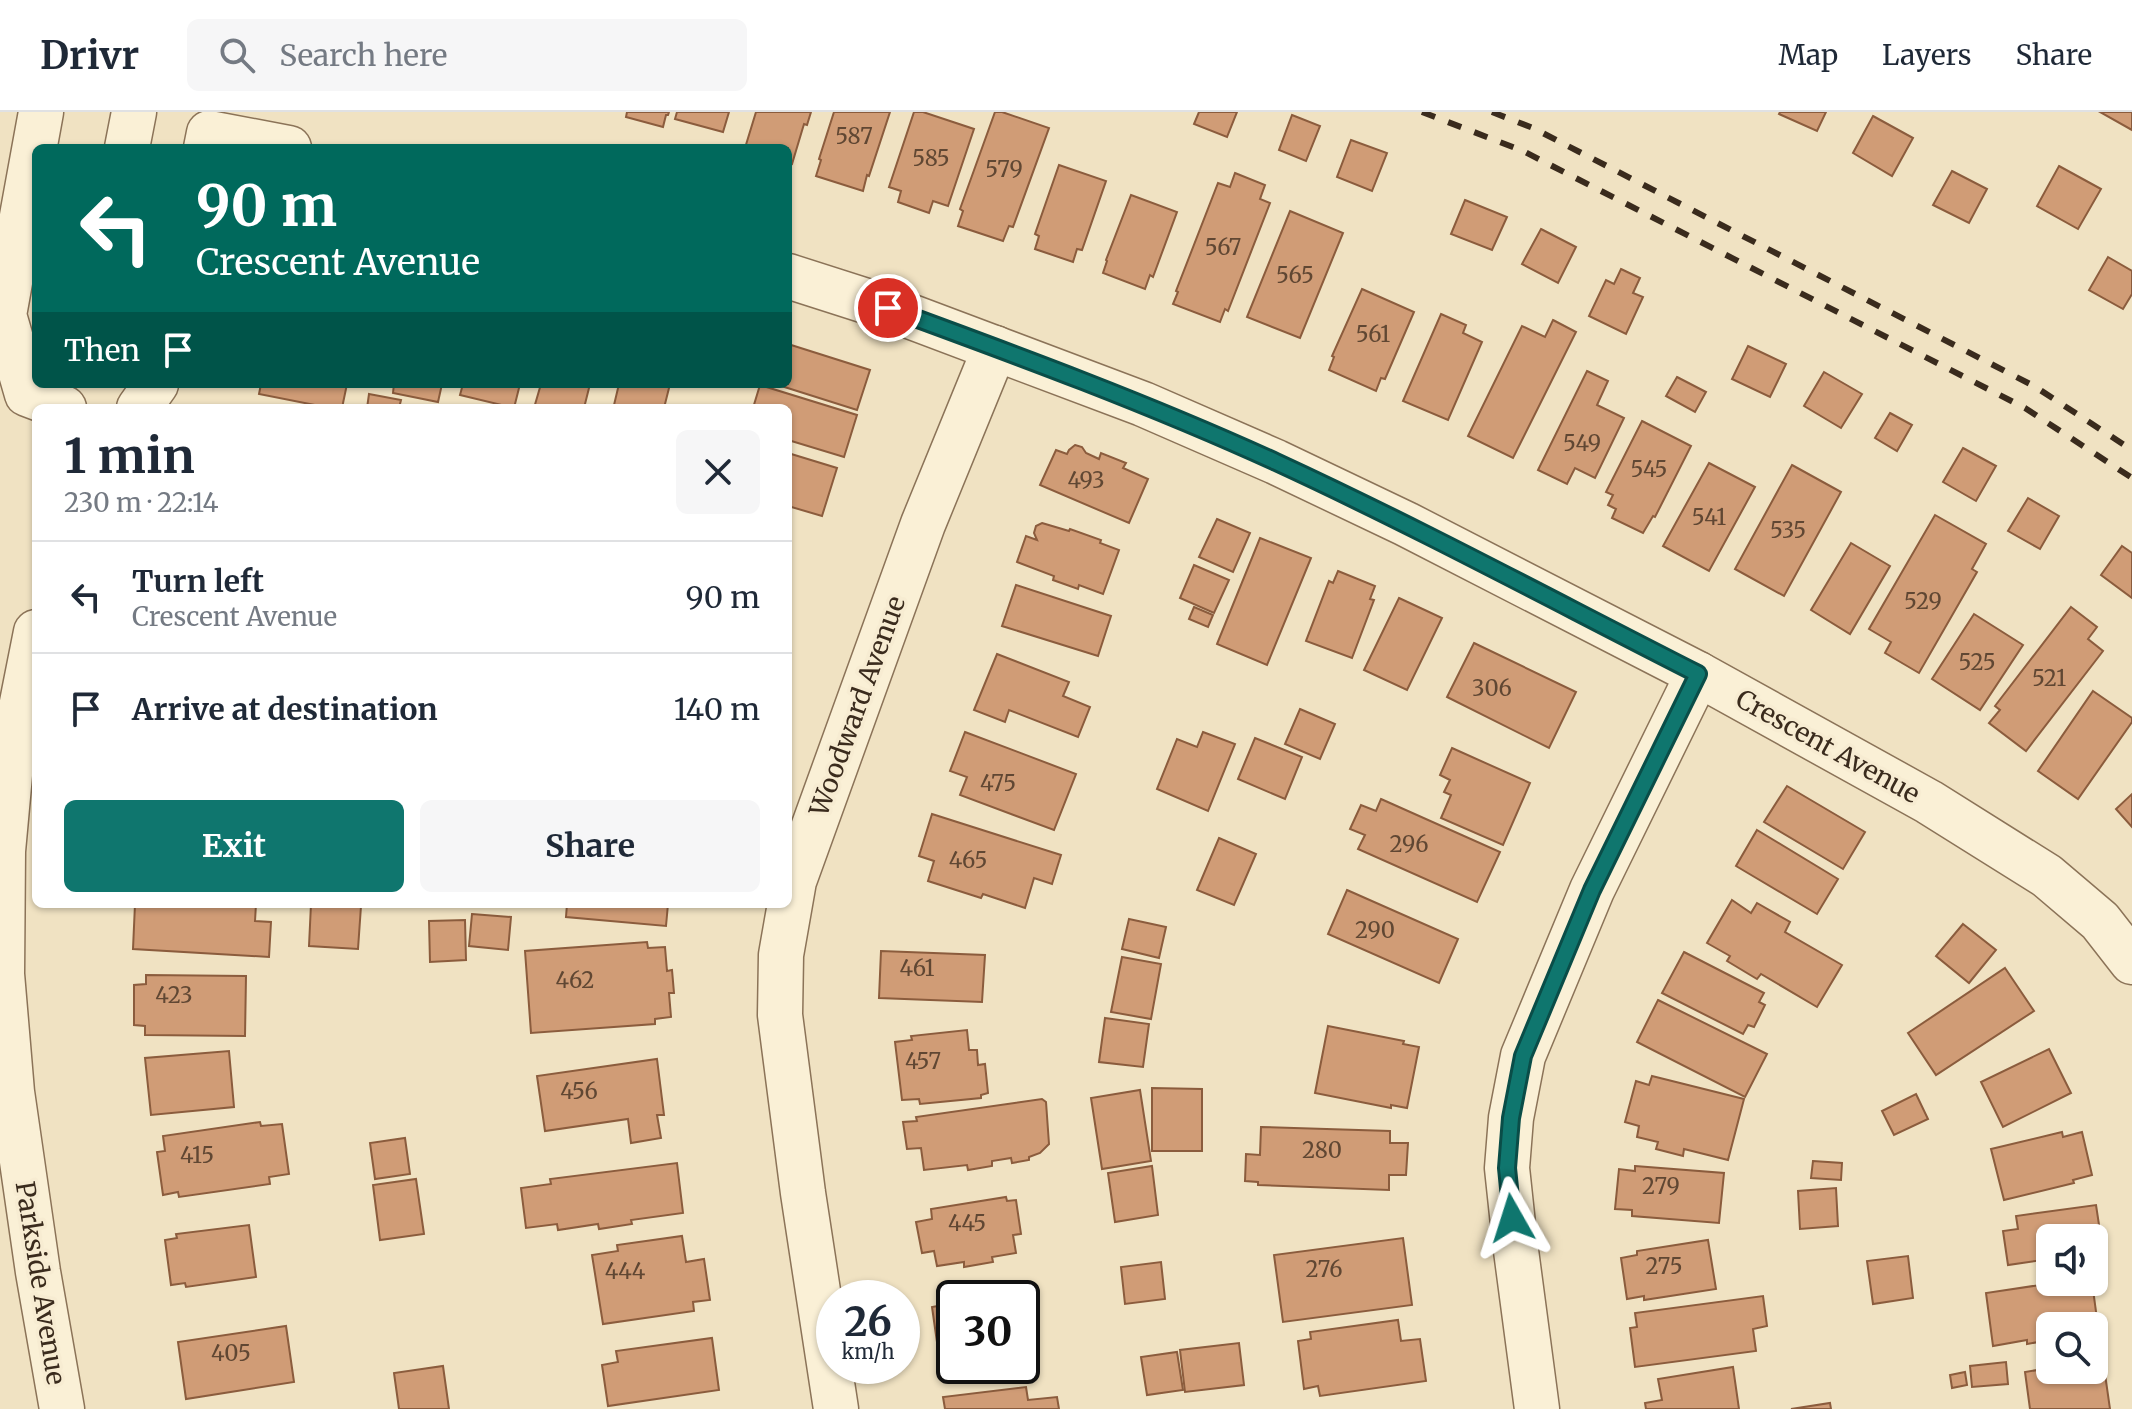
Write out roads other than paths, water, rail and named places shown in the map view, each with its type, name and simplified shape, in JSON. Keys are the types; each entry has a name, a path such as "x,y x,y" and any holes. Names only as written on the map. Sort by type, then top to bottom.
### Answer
{"street":[{"path":"35,144 41,112"},
{"path":"128,144 134,112"},
{"path":"207,144 209,133 268,144"},
{"path":"32,161 4,315 27,394 53,404"},
{"name":"Crescent Avenue","path":"792,277 888,308 1143,404 1276,462 1406,524 1698,674 1929,802 2047,876 2100,921 2132,962"},
{"name":"Woodward Avenue","path":"792,892 923,524 995,348"},
{"name":"Parkside Avenue","path":"32,648 6,752 2,974 14,1107 62,1409"},
{"path":"1537,1409 1507,1168 1511,1118 1523,1056 1592,890 1698,674"},
{"name":"Woodward Avenue","path":"789,908 781,955 780,1015 836,1409"}],"railway":[{"path":"1422,112 1523,151 2025,408 2132,478"},
{"path":"1492,112 1533,128 2034,386 2132,450"}]}
